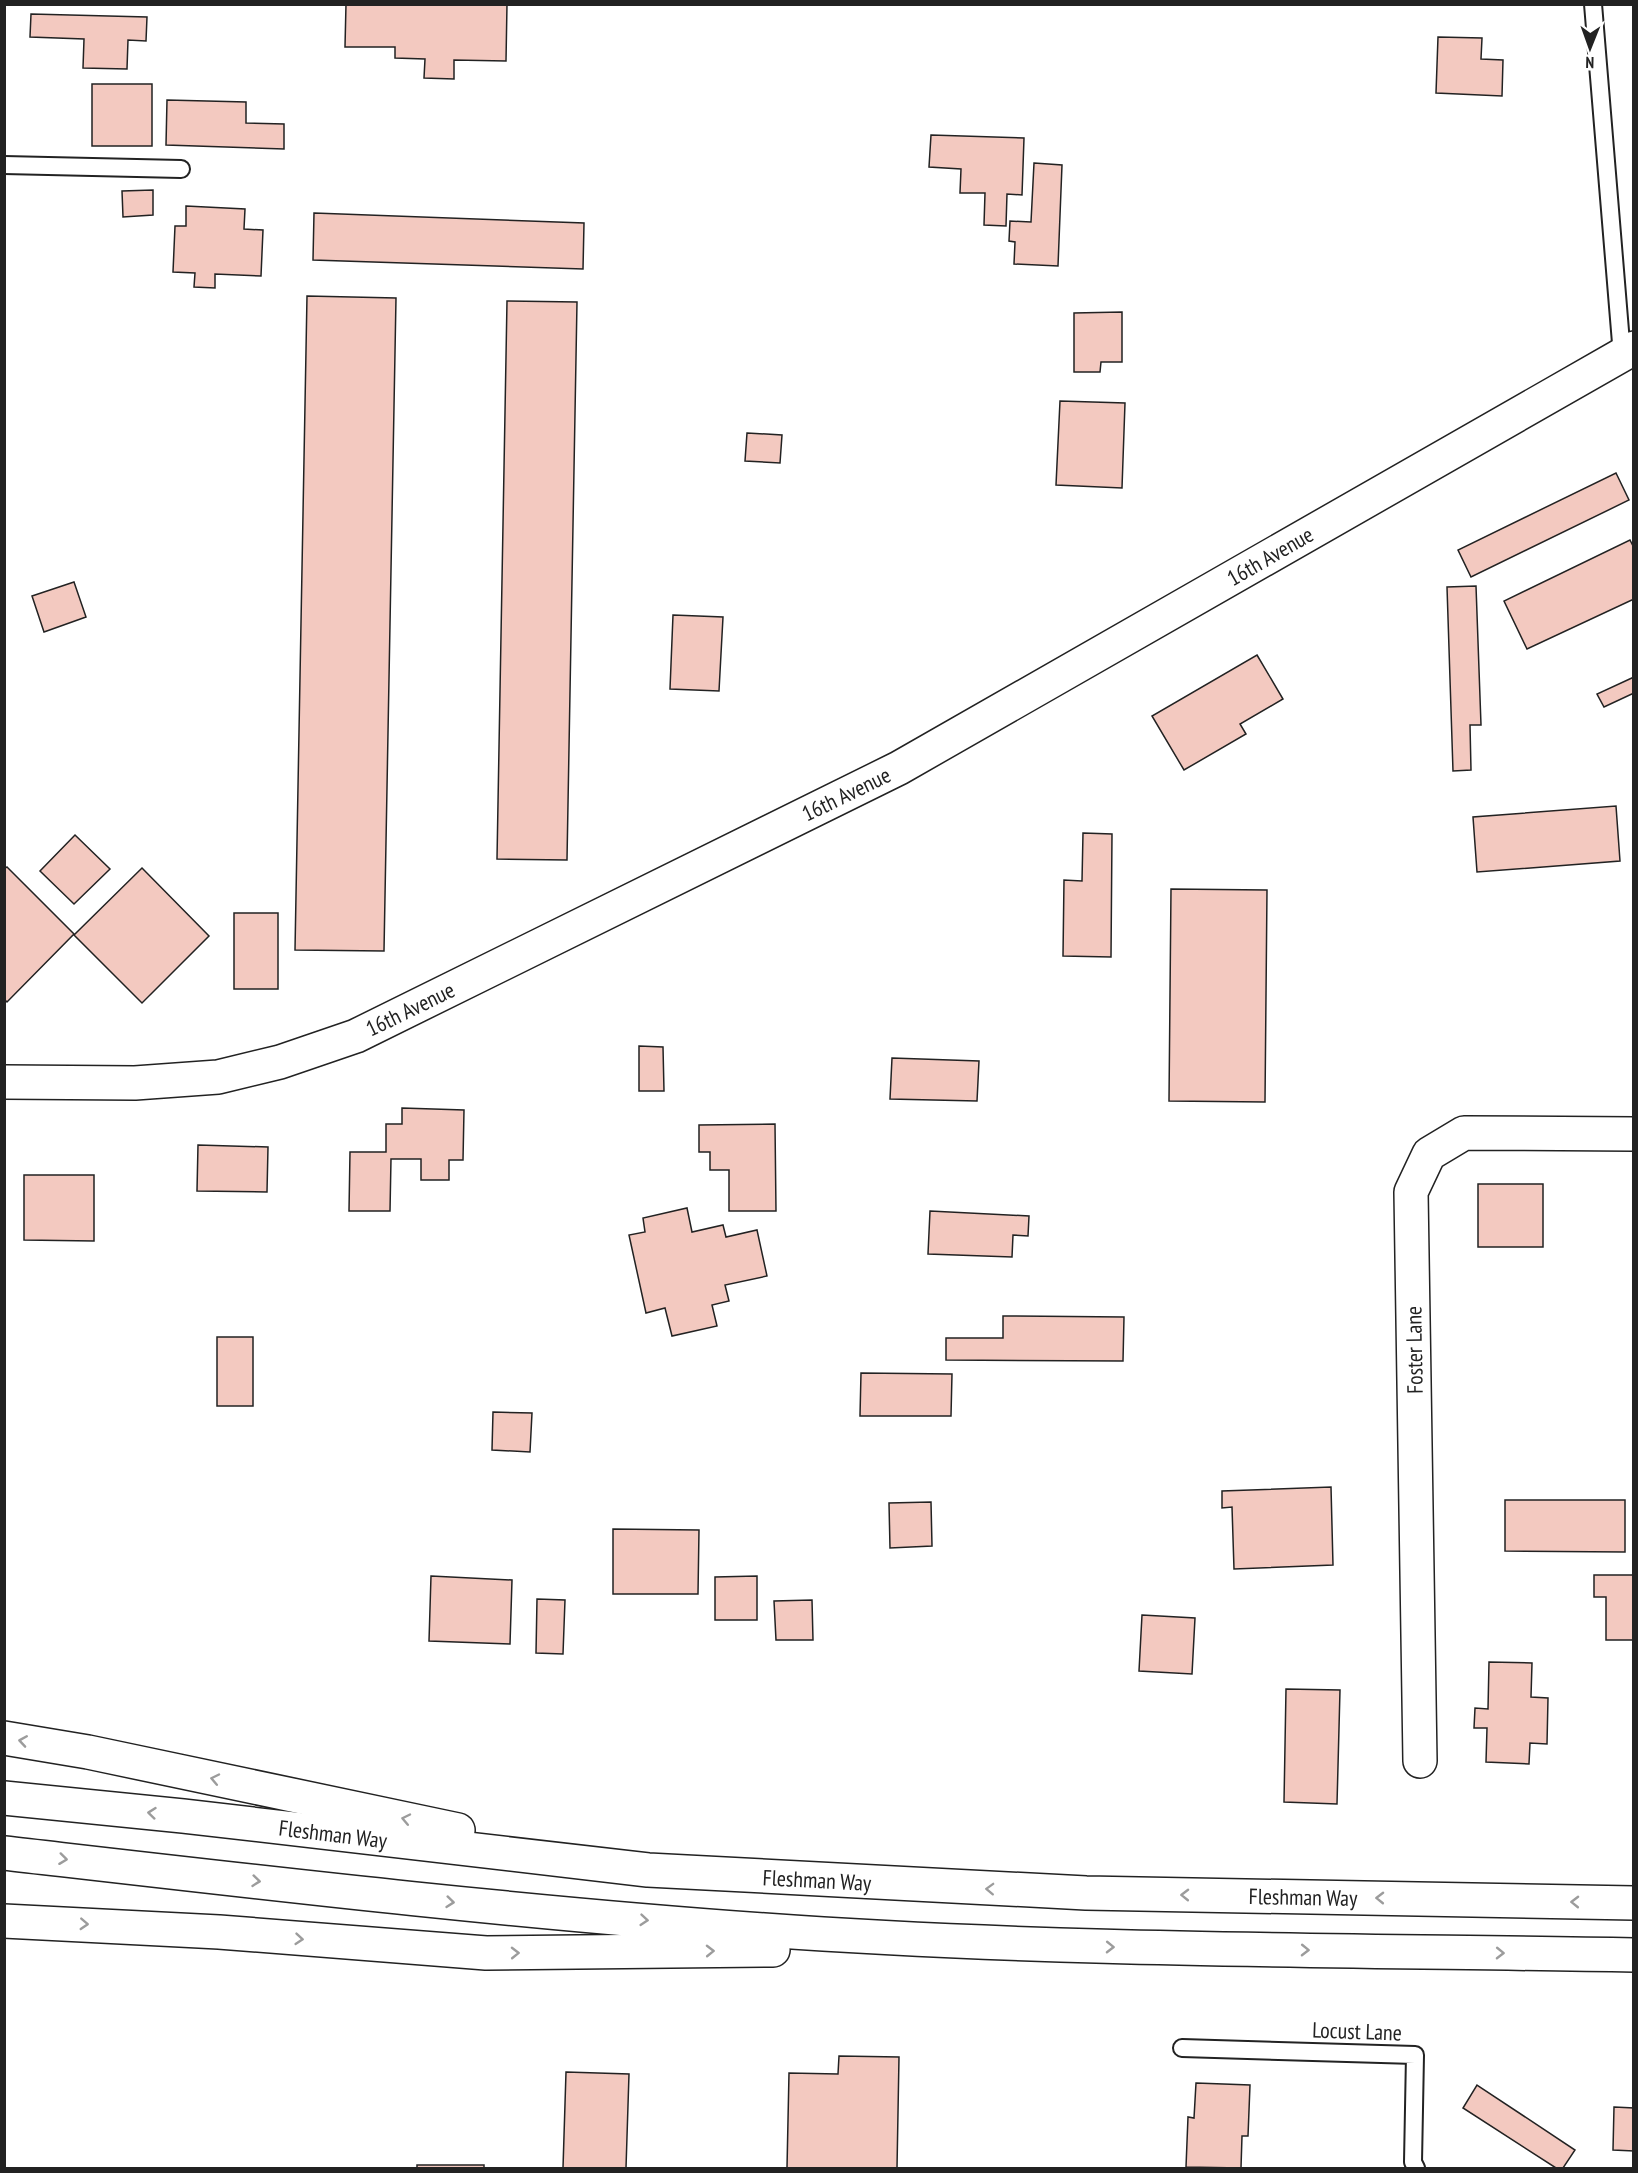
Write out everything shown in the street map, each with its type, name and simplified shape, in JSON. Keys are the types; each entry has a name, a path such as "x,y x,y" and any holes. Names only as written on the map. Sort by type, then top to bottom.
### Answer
{"main road":[{"name":"16th Avenue","path":"4,1082 135,1083 218,1077 280,1062 356,1036 899,768 1628,352"},
{"name":"Foster Lane","path":"1420,1761 1411,1192 1429,1154 1464,1133 1634,1134"},
{"path":"4,1738 88,1752 648,1870"},
{"name":"Fleshman Way","path":"4,1798 183,1816 648,1870 1086,1893 1634,1903"},
{"path":"4,1853 519,1909 765,1930 1051,1946"},
{"path":"4,1922 219,1932 486,1953 1051,1946 1634,1955"}],"lane":[{"path":"1593,4 1628,352"},
{"path":"4,165 180,169"},
{"name":"Locust Lane","path":"1182,2048 1415,2055 1413,2162 1416,2169"}],"building":[{"path":"346,4 507,4 506,61 454,60 454,79 424,78 425,59 395,58 395,47 345,47"},
{"path":"31,14 147,17 146,41 128,40 127,69 83,68 84,39 30,37"},
{"path":"1438,37 1482,38 1481,59 1503,60 1502,96 1436,93"},
{"path":"92,84 152,84 152,146 92,146"},
{"path":"167,100 246,102 246,123 284,124 284,149 166,145"},
{"path":"931,135 1024,138 1022,195 1007,194 1006,226 984,225 985,193 960,193 961,169 929,167"},
{"path":"1034,163 1062,165 1058,266 1014,264 1015,242 1009,241 1010,221 1031,222"},
{"path":"153,190 153,215 123,217 122,191"},
{"path":"186,206 245,209 244,229 263,230 261,276 215,274 215,288 194,287 195,273 173,272 175,226 186,226"},
{"path":"314,213 584,223 583,269 313,260"},
{"path":"307,296 396,298 384,951 295,950"},
{"path":"507,301 577,302 567,860 497,859"},
{"path":"1122,312 1122,362 1101,362 1100,372 1074,372 1074,313"},
{"path":"1060,401 1125,403 1122,488 1056,485"},
{"path":"747,433 782,435 780,463 745,461"},
{"path":"1616,473 1629,500 1471,577 1458,550"},
{"path":"1630,540 1634,548 1634,599 1527,649 1504,601"},
{"path":"74,582 86,617 44,632 32,596"},
{"path":"1476,586 1481,725 1470,725 1471,770 1453,771 1447,587"},
{"path":"673,615 723,617 719,691 670,689"},
{"path":"1257,655 1283,699 1240,724 1246,734 1184,770 1152,716"},
{"path":"1634,677 1634,693 1604,707 1597,694"},
{"path":"1616,806 1620,861 1477,872 1473,817"},
{"path":"1083,833 1112,834 1111,957 1063,956 1064,880 1082,881"},
{"path":"75,835 110,869 74,904 40,871"},
{"path":"7,867 74,934 7,1002 4,999 4,869"},
{"path":"142,868 209,936 142,1003 74,935"},
{"path":"1171,889 1267,890 1265,1102 1169,1101"},
{"path":"234,913 278,913 278,989 234,989"},
{"path":"639,1046 663,1047 664,1091 639,1091"},
{"path":"892,1058 979,1061 977,1101 890,1099"},
{"path":"402,1108 464,1110 463,1160 449,1160 449,1180 421,1180 421,1159 391,1159 390,1211 349,1211 350,1152 386,1152 386,1124 402,1124"},
{"path":"775,1124 776,1211 729,1211 729,1170 710,1170 710,1152 699,1152 699,1125"},
{"path":"198,1145 268,1147 267,1192 197,1191"},
{"path":"24,1175 94,1175 94,1241 24,1240"},
{"path":"1478,1184 1543,1184 1543,1247 1478,1247"},
{"path":"687,1208 692,1232 723,1225 726,1237 757,1230 767,1276 725,1285 729,1301 712,1305 717,1326 672,1336 665,1308 646,1313 629,1235 645,1232 643,1218"},
{"path":"930,1211 1029,1216 1028,1236 1013,1235 1012,1257 928,1254"},
{"path":"1003,1316 1124,1317 1123,1361 946,1360 946,1338 1003,1338"},
{"path":"217,1337 253,1337 253,1406 217,1406"},
{"path":"861,1373 952,1374 951,1416 860,1416"},
{"path":"493,1412 532,1413 530,1452 492,1450"},
{"path":"1331,1487 1333,1565 1234,1569 1232,1507 1222,1508 1222,1491"},
{"path":"1505,1500 1625,1500 1625,1552 1505,1551"},
{"path":"931,1502 932,1546 890,1548 889,1503"},
{"path":"613,1529 699,1530 698,1594 613,1594"},
{"path":"1594,1575 1634,1575 1634,1640 1606,1640 1606,1597 1594,1597"},
{"path":"431,1576 512,1580 510,1644 429,1641"},
{"path":"757,1576 757,1620 715,1620 715,1577"},
{"path":"537,1599 565,1600 563,1654 536,1653"},
{"path":"812,1600 813,1640 776,1640 774,1601"},
{"path":"1142,1615 1195,1618 1192,1674 1139,1671"},
{"path":"1489,1662 1532,1663 1531,1697 1548,1698 1547,1744 1530,1743 1529,1764 1486,1762 1487,1728 1474,1728 1475,1708 1488,1709"},
{"path":"1286,1689 1340,1690 1337,1804 1284,1802"},
{"path":"839,2056 899,2057 897,2168 787,2168 789,2073 838,2074"},
{"path":"566,2072 629,2074 626,2168 563,2168"},
{"path":"1196,2083 1250,2085 1248,2136 1242,2136 1241,2168 1186,2167 1188,2117 1194,2118"},
{"path":"1477,2085 1575,2150 1563,2168 1556,2168 1463,2108"},
{"path":"1614,2107 1634,2108 1634,2151 1613,2150"},
{"path":"417,2165 484,2165 484,2168 417,2168"}]}
